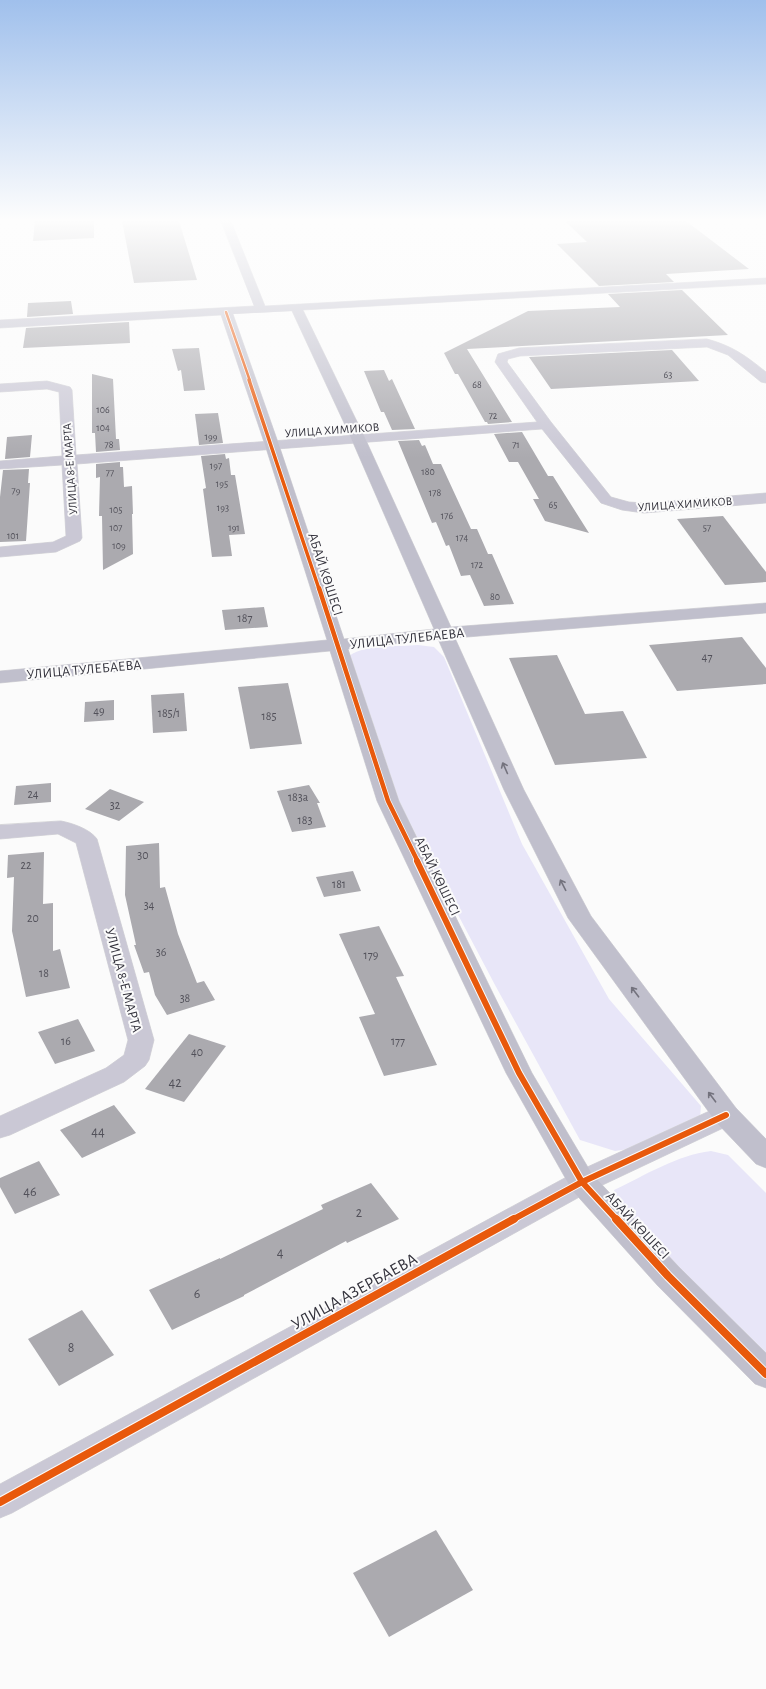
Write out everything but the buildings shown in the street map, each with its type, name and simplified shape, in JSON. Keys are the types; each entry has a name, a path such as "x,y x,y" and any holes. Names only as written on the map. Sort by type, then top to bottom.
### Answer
{"street":[{"path":"257,300 261,310"},
{"path":"0,324 438,300"},
{"path":"296,308 358,438 514,790 580,918 726,1115 766,1157"},
{"name":"АБАЙ КӨШЕСІ","path":"226,312 272,445 388,802 519,1073 582,1182 668,1276 766,1374"},
{"name":"УЛИЦА ХИМИКОВ","path":"766,379 731,350 707,343 519,352 502,357 501,362 546,425 606,500 627,507 644,508 766,498"},
{"name":"УЛИЦА 8-Е МАРТА","path":"0,388 47,385 65,390 74,538 56,547 0,552"},
{"name":"УЛИЦА ХИМИКОВ","path":"0,465 546,425"},
{"name":"УЛИЦА ТУЛЕБАЕВА","path":"0,677 336,645 445,633 766,608"},
{"name":"УЛИЦА 8-Е МАРТА","path":"0,832 61,827 86,839 141,1040 136,1060 115,1075 0,1128"},
{"name":"УЛИЦА АЗЕРБАЕВА","path":"0,1502 582,1182 726,1115"}],"shaded area":[{"path":"418,645 434,647 444,657 522,844 609,999 701,1106 700,1118 642,1147 615,1151 580,1140 495,985 385,776 347,658 361,650 370,648"},
{"path":"711,1151 728,1155 766,1193 766,1357 619,1215 614,1190 674,1161 698,1153"}],"cycle path":[{"path":"226,312 272,445 388,801 519,1073 582,1182 668,1276 766,1374"},
{"path":"0,1502 582,1182 726,1115"}]}
